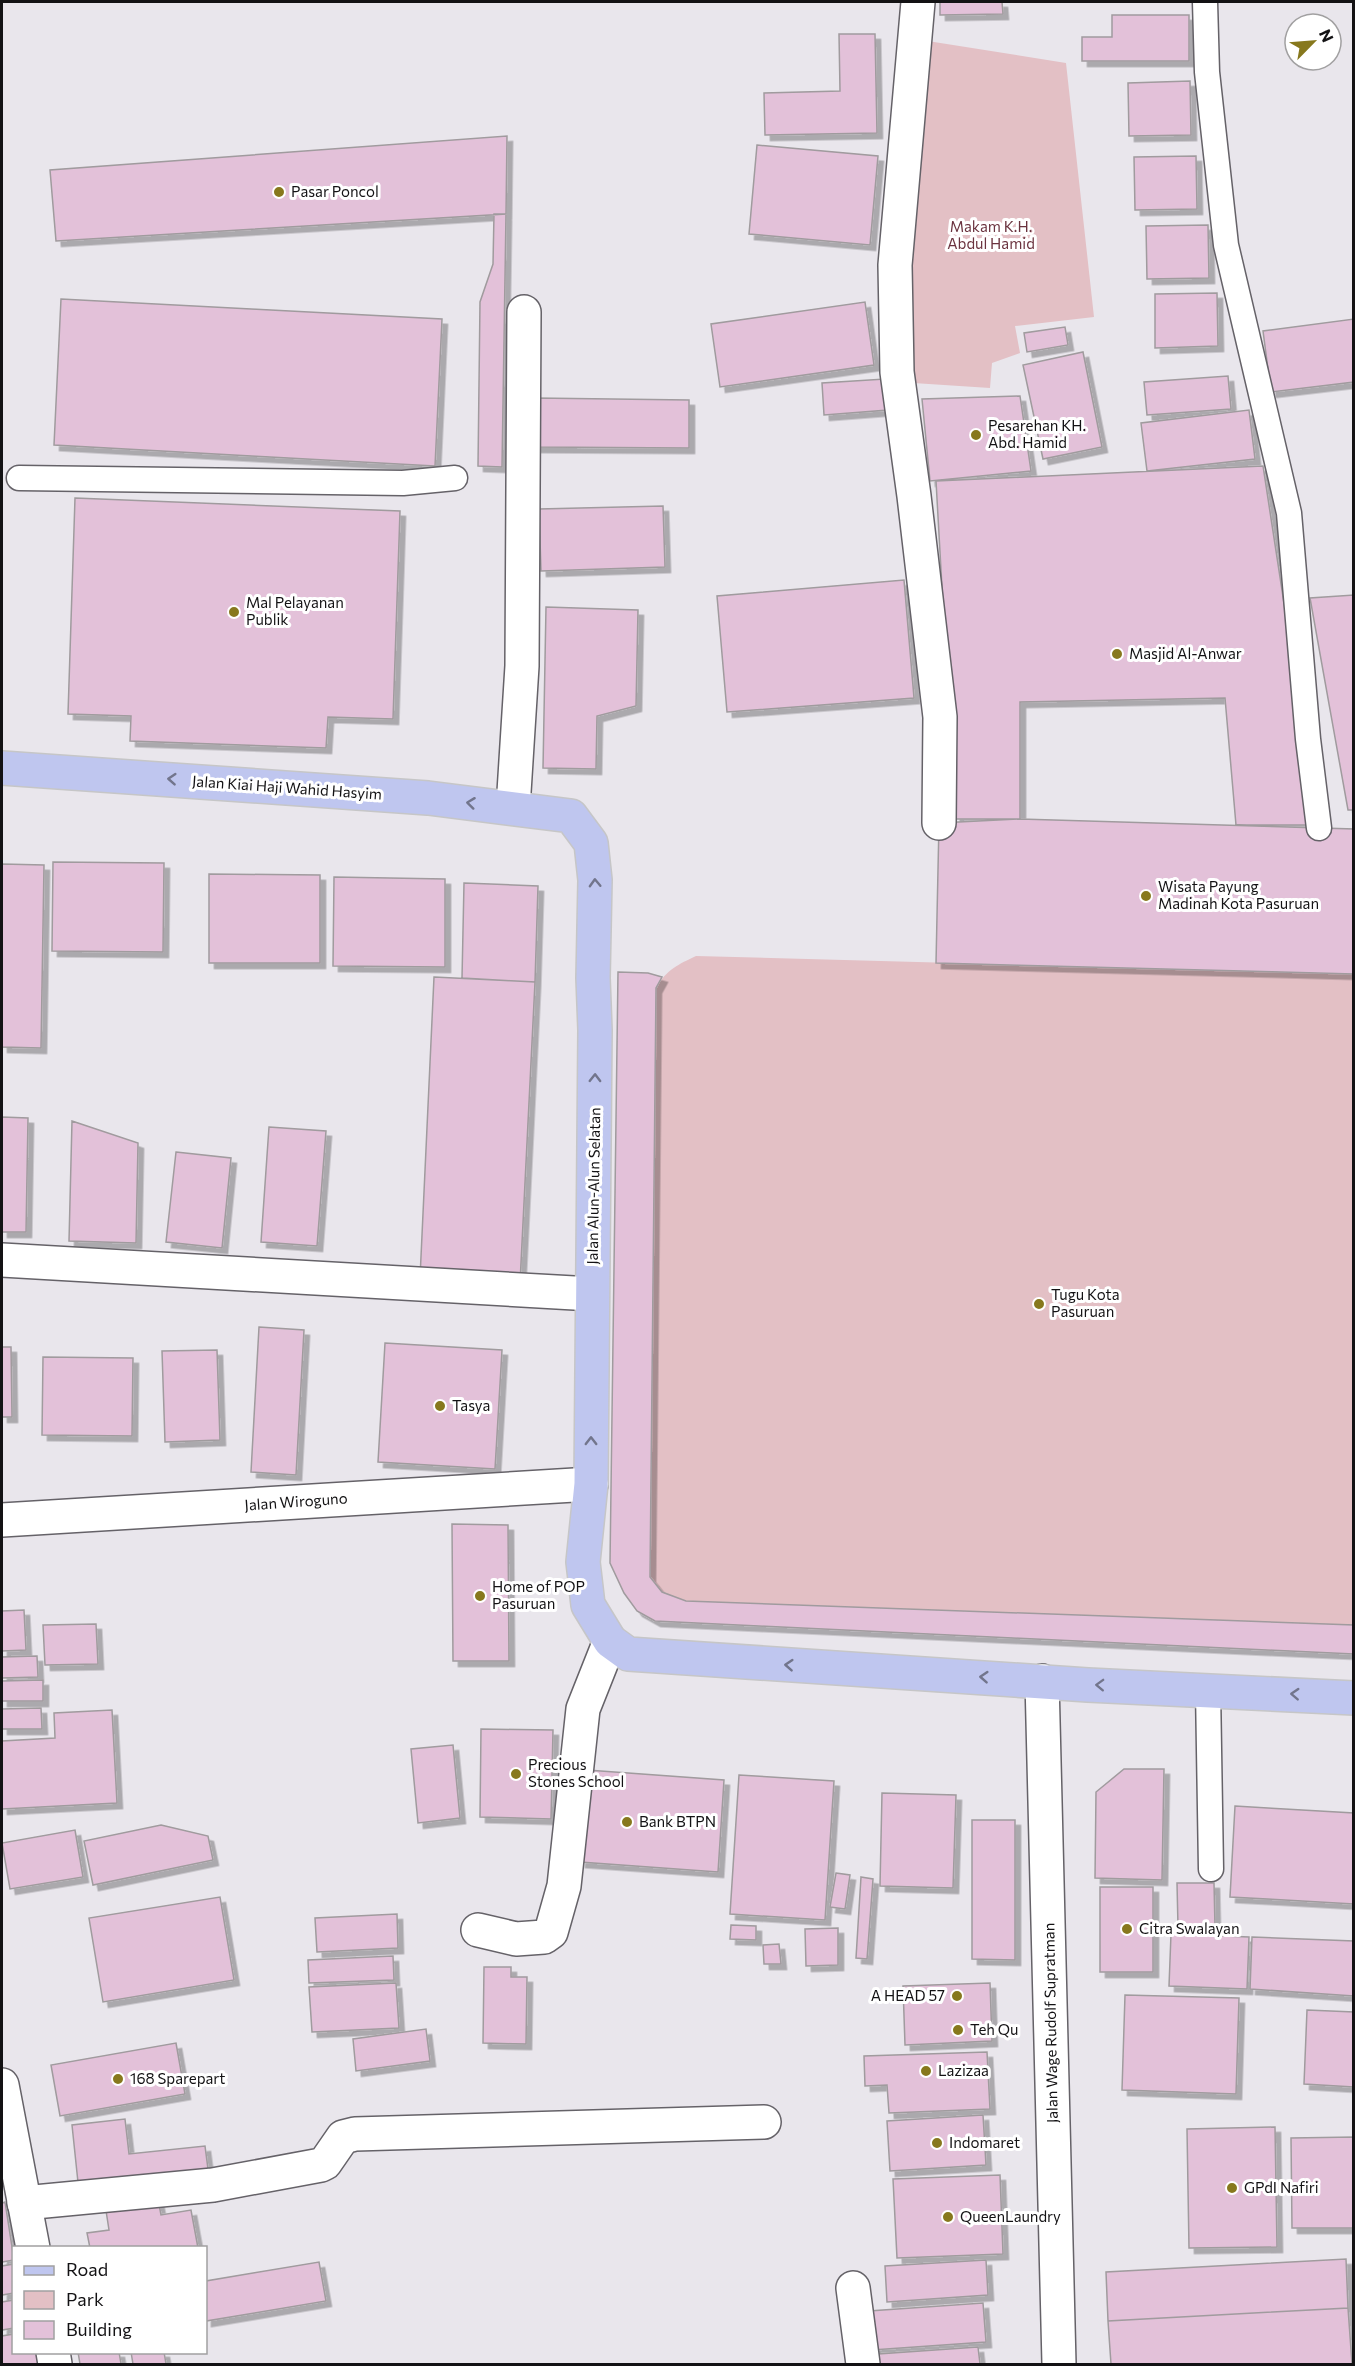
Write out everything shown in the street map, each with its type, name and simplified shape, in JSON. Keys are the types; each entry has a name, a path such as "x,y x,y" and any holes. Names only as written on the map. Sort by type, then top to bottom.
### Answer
{"main road":[{"name":"Jalan Kiai Haji Wahid Hasyim","path":"2,768 428,798 571,816"},
{"name":"Jalan Alun-Alun Selatan","path":"571,816 591,843 595,880 591,1484 583,1562 588,1605 610,1641"},
{"path":"610,1641 628,1654 1042,1681 1353,1698"}],"street":[{"path":"918,2 895,265 897,372 940,717 939,823"},
{"path":"513,808 522,666 524,312"},
{"path":"2,1260 592,1294"},
{"name":"Jalan Wiroguno","path":"2,1520 591,1484"},
{"path":"477,1930 516,1939 544,1937 551,1932 564,1886 583,1709 610,1641"},
{"name":"Jalan Wage Rudolf Supratman","path":"1042,1681 1059,2364"},
{"path":"2,2085 33,2246"},
{"path":"24,2203 213,2185 321,2165 325,2163 343,2137 355,2134 764,2122"},
{"path":"853,2288 863,2364"}],"lane":[{"path":"1205,2 1207,72 1226,245 1289,513 1308,739 1319,828"},
{"path":"19,478 403,483 455,478"},
{"path":"1208,1689 1211,1869"}],"green space":[{"name":"Makam K.H. Abdul Hamid","path":"915,39 1066,63 1094,317 1015,326 1020,353 992,363 990,388 898,382"},
{"path":"696,956 1353,974 1353,1625 686,1601 662,1592 650,1577 656,988 669,972"}],"building":[{"path":"940,2 1002,2 1003,14 940,15"},
{"path":"1112,15 1189,15 1189,61 1082,61 1082,37 1112,37"},
{"path":"839,34 875,34 877,133 765,135 764,93 840,91"},
{"path":"1190,81 1191,135 1129,136 1128,83"},
{"name":"Pasar Poncol","path":"507,136 506,214 56,241 50,170"},
{"path":"757,145 878,156 870,245 749,234"},
{"path":"1196,156 1197,209 1135,210 1134,157"},
{"path":"494,214 506,214 502,467 478,466 480,302 493,264"},
{"path":"1208,225 1209,278 1147,279 1146,226"},
{"path":"1217,293 1218,346 1155,348 1155,294"},
{"path":"61,299 442,319 435,466 54,445"},
{"path":"865,302 874,365 720,387 711,324"},
{"path":"1354,319 1354,382 1271,392 1263,331"},
{"path":"1065,327 1068,345 1027,352 1024,333"},
{"name":"Pesarehan KH. Abd. Hamid","path":"1083,352 1102,447 1043,459 1023,365"},
{"path":"1228,376 1231,409 1147,415 1144,382"},
{"path":"885,379 888,410 824,415 822,383"},
{"name":"Pesarehan KH. Abd. Hamid","path":"1020,396 1031,471 930,481 922,399"},
{"path":"535,398 689,400 689,448 535,447"},
{"path":"1249,410 1255,459 1147,471 1141,423"},
{"name":"Masjid Al-Anwar","path":"1263,466 1285,610 1308,825 1236,825 1225,698 1020,702 1020,819 955,819 936,481"},
{"name":"Mal Pelayanan Publik","path":"75,498 400,511 393,719 328,717 326,748 130,741 131,716 68,714"},
{"path":"663,506 665,567 541,571 539,509"},
{"path":"904,580 914,698 727,712 717,596"},
{"path":"1354,595 1354,810 1348,810 1310,598"},
{"path":"546,607 638,610 636,706 597,716 596,769 543,768"},
{"name":"Wisata Payung Madinah Kota Pasuruan","path":"1020,819 1354,829 1354,974 936,963 939,823"},
{"path":"53,862 164,863 163,952 52,951"},
{"path":"2,864 44,865 41,1048 2,1047"},
{"path":"209,874 320,875 320,963 209,963"},
{"path":"334,877 445,879 445,967 333,966"},
{"path":"464,883 538,886 535,982 462,978"},
{"path":"618,972 648,973 662,977 656,988 650,1577 662,1592 686,1601 1354,1625 1354,1654 655,1621 637,1611 624,1593 610,1563"},
{"path":"434,977 535,982 520,1283 420,1278"},
{"path":"2,1117 28,1118 26,1232 2,1232"},
{"path":"72,1121 138,1143 136,1243 69,1241"},
{"path":"269,1127 326,1131 317,1246 261,1242"},
{"path":"176,1152 231,1158 222,1248 166,1242"},
{"path":"259,1327 304,1330 296,1475 251,1472"},
{"name":"Tasya","path":"385,1343 502,1350 495,1469 378,1462"},
{"path":"2,1347 11,1347 12,1417 2,1417"},
{"path":"217,1350 220,1440 165,1442 162,1351"},
{"path":"43,1357 133,1358 132,1436 42,1435"},
{"path":"452,1524 508,1525 509,1661 453,1661"},
{"path":"24,1610 26,1650 2,1651 2,1611"},
{"path":"96,1624 98,1664 45,1665 43,1625"},
{"path":"37,1656 38,1677 2,1678 2,1657"},
{"path":"43,1680 43,1701 2,1701 2,1681"},
{"path":"41,1708 42,1729 2,1729 2,1709"},
{"path":"112,1710 117,1803 2,1809 2,1741 55,1738 54,1713"},
{"name":"Precious Stones School","path":"481,1729 553,1730 551,1819 480,1817"},
{"path":"453,1745 460,1818 418,1823 411,1749"},
{"path":"1124,1769 1164,1769 1162,1880 1095,1878 1096,1792"},
{"path":"587,1770 724,1780 718,1872 580,1862"},
{"path":"739,1775 834,1781 825,1920 730,1914"},
{"path":"882,1793 956,1795 953,1888 880,1886"},
{"path":"1235,1806 1354,1813 1354,1904 1230,1897"},
{"path":"972,1820 1015,1820 1015,1960 972,1959"},
{"path":"161,1825 208,1836 213,1860 93,1885 84,1841"},
{"path":"75,1830 83,1877 10,1889 2,1843"},
{"path":"836,1873 850,1875 845,1909 830,1907"},
{"path":"861,1877 873,1879 867,1959 856,1958"},
{"path":"1177,1883 1214,1883 1215,1927 1178,1927"},
{"name":"Citra Swalayan","path":"1100,1887 1153,1887 1153,1972 1100,1972"},
{"path":"220,1897 234,1980 103,2002 89,1918"},
{"path":"397,1914 398,1948 317,1952 315,1918"},
{"path":"731,1925 756,1926 756,1940 730,1939"},
{"path":"838,1928 838,1965 806,1966 805,1929"},
{"path":"1171,1934 1249,1937 1247,1989 1169,1986"},
{"path":"1252,1937 1354,1941 1354,1996 1250,1989"},
{"path":"779,1944 781,1964 764,1964 763,1945"},
{"path":"393,1956 394,1980 309,1983 308,1960"},
{"path":"484,1967 511,1967 511,1977 527,1977 526,2044 483,2043"},
{"path":"396,1983 399,2028 312,2032 309,1987"},
{"path":"990,1983 992,2041 905,2045 903,1986"},
{"path":"1125,1995 1239,1998 1236,2094 1122,2090"},
{"path":"1307,2010 1354,2012 1354,2087 1304,2084"},
{"path":"426,2029 430,2061 356,2071 353,2039"},
{"name":"168 Sparepart","path":"176,2043 185,2094 60,2116 51,2065"},
{"name":"Lazizaa","path":"987,2052 990,2109 889,2113 887,2085 865,2086 864,2056"},
{"name":"Indomaret","path":"983,2115 986,2165 890,2171 887,2121"},
{"path":"125,2119 129,2154 205,2146 209,2177 79,2192 72,2125"},
{"name":"GPdI Nafiri","path":"1275,2127 1277,2247 1189,2248 1187,2129"},
{"name":"GPdI Nafiri","path":"1354,2137 1354,2228 1292,2228 1291,2138"},
{"name":"QueenLaundry","path":"1000,2175 1003,2254 897,2258 893,2179"},
{"path":"157,2194 161,2215 191,2210 198,2246 90,2246 87,2233 109,2230 105,2204"},
{"path":"5,2202 12,2260 2,2262 2,2203"},
{"path":"1346,2259 1348,2308 1108,2321 1106,2272"},
{"path":"986,2260 988,2295 887,2302 885,2266"},
{"path":"319,2262 326,2301 207,2321 207,2281"},
{"path":"12,2264 12,2293 2,2295 2,2266"},
{"path":"12,2300 12,2328 2,2330 2,2302"},
{"path":"983,2303 986,2342 872,2350 869,2311"},
{"path":"1348,2308 1352,2364 1111,2364 1108,2321"},
{"path":"12,2334 12,2354 40,2354 42,2364 2,2364 2,2336"},
{"path":"978,2347 980,2364 878,2364 878,2354"},
{"path":"78,2354 119,2354 121,2364 80,2364"},
{"path":"131,2354 164,2354 166,2364 133,2364"}],"place":[{"name":"Pasar Poncol","path":"279,192"},
{"name":"Pesarehan KH. Abd. Hamid","path":"976,435"},
{"name":"Mal Pelayanan Publik","path":"234,612"},
{"name":"Masjid Al-Anwar","path":"1117,654"},
{"name":"Wisata Payung Madinah Kota Pasuruan","path":"1146,896"},
{"name":"Tugu Kota Pasuruan","path":"1039,1304"},
{"name":"Tasya","path":"440,1406"},
{"name":"Home of POP Pasuruan","path":"480,1596"},
{"name":"Precious Stones School","path":"516,1774"},
{"name":"Bank BTPN","path":"627,1822"},
{"name":"Citra Swalayan","path":"1127,1929"},
{"name":"A HEAD 57","path":"957,1996"},
{"name":"Teh Qu","path":"958,2030"},
{"name":"Lazizaa","path":"926,2071"},
{"name":"168 Sparepart","path":"118,2079"},
{"name":"Indomaret","path":"937,2143"},
{"name":"GPdI Nafiri","path":"1232,2188"},
{"name":"QueenLaundry","path":"948,2217"}]}
